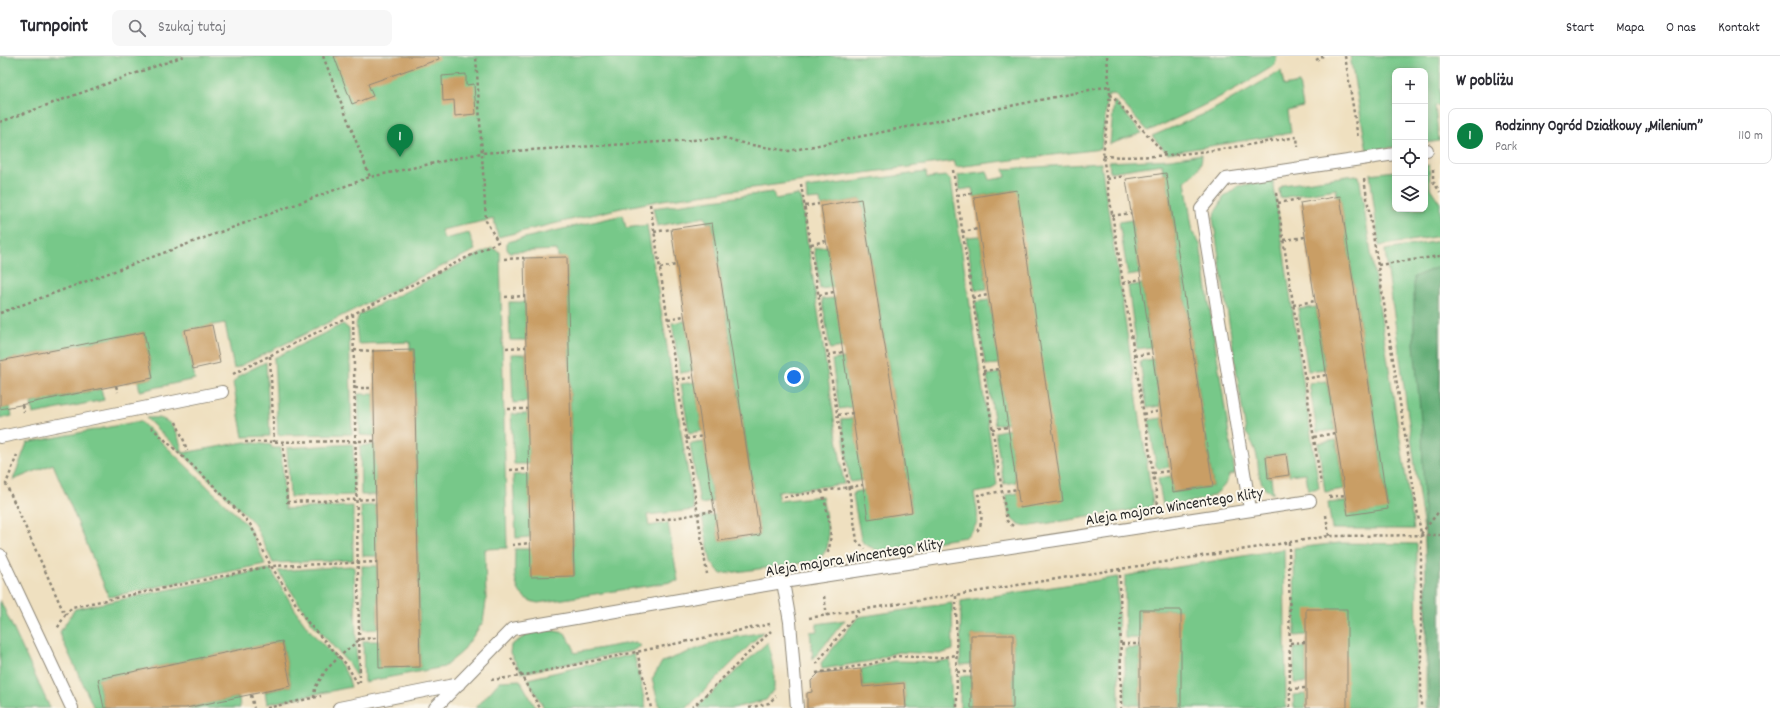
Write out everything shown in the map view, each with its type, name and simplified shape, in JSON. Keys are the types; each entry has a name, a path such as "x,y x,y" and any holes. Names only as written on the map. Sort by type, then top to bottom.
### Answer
{"lane":[{"path":"1250,509 1201,209 1226,179 1392,154"},
{"path":"0,437 222,392"},
{"name":"Aleja majora Wincentego Klity","path":"435,708 512,629 783,582 1310,500"},
{"path":"0,555 72,708"},
{"path":"783,582 785,622 794,676 797,708"},
{"path":"339,708 459,684"}],"path":[{"path":"0,122 184,56"},
{"path":"323,56 370,177"},
{"path":"228,376 498,242 486,221 476,56"},
{"path":"1107,56 1110,94 1103,156 1158,509"},
{"path":"1316,60 1323,56"},
{"path":"1345,56 1421,534 1421,708"},
{"path":"0,313 370,177 481,153 725,138 746,144 789,151 1109,86"},
{"path":"1110,94 1167,156"},
{"path":"1103,156 1167,156 1297,137"},
{"path":"1433,166 1433,180 1440,192"},
{"path":"953,170 1007,520 1016,529"},
{"path":"1106,179 1125,176"},
{"path":"801,184 857,541 866,550 870,551"},
{"path":"1277,187 1278,202 1322,490"},
{"path":"956,196 973,193"},
{"path":"1278,202 1300,198"},
{"path":"650,204 708,579"},
{"path":"805,206 819,204"},
{"path":"1112,216 1131,213"},
{"path":"654,232 671,229"},
{"path":"962,232 978,229"},
{"path":"1284,240 1305,237"},
{"path":"811,244 827,242"},
{"path":"1378,264 1440,256"},
{"path":"504,259 524,258"},
{"path":"660,268 676,265"},
{"path":"1123,283 1141,279"},
{"path":"819,295 834,292"},
{"path":"972,298 988,295"},
{"path":"505,298 525,296"},
{"path":"1294,305 1315,302"},
{"path":"116,386 120,400 134,410 209,482 250,524 271,566 309,624 346,664 360,688 353,314"},
{"path":"668,318 684,316"},
{"path":"506,348 526,347"},
{"path":"354,350 374,351"},
{"path":"828,355 843,352"},
{"path":"1134,356 1152,353"},
{"path":"270,356 274,442"},
{"path":"983,371 1000,369"},
{"path":"1305,379 1326,375"},
{"path":"677,380 694,377"},
{"path":"355,388 374,388"},
{"path":"508,409 527,409"},
{"path":"1143,414 1161,411"},
{"path":"838,415 853,413"},
{"path":"992,429 1008,427"},
{"path":"26,431 6,484 65,615"},
{"path":"1314,437 1335,433"},
{"path":"686,439 703,436"},
{"path":"245,442 375,441"},
{"path":"283,442 286,502 376,499"},
{"path":"510,470 529,470"},
{"path":"1153,473 1170,471"},
{"path":"784,497 863,485"},
{"path":"973,536 980,527 981,515 978,495 1018,489"},
{"path":"822,491 831,531 830,546 824,559"},
{"path":"1323,498 1345,495"},
{"path":"1421,534 1440,510"},
{"path":"656,521 714,511"},
{"path":"1325,513 1329,536"},
{"path":"540,708 521,676 770,624 956,596 1329,536 1440,535"},
{"path":"1290,542 1290,708"},
{"path":"512,544 530,543"},
{"path":"53,634 72,607 271,566 377,562"},
{"path":"1120,569 1121,708"},
{"path":"956,596 957,708"},
{"path":"816,672 816,663 860,611"},
{"path":"692,708 770,632 785,622"},
{"path":"770,624 772,639"},
{"path":"314,698 315,688 326,670 339,657 360,639 378,638"},
{"path":"1290,642 1306,642"},
{"path":"1121,644 1140,644"},
{"path":"637,652 651,708"},
{"path":"794,676 871,664 896,656 937,658 957,655"},
{"path":"957,672 971,672"},
{"path":"1290,689 1306,688"},
{"path":"252,694 254,708"},
{"path":"749,708 769,703 777,694"},
{"path":"267,708 322,696"}],"green space":[{"path":"0,56 1277,56 1275,65 1244,84 1197,109 1148,131 1114,94 1108,95 1101,149 956,167 954,161 662,200 621,208 498,237 494,219 441,230 444,239 469,233 475,250 234,369 225,323 185,330 195,379 140,391 138,381 153,378 144,332 0,361"},
{"path":"1350,56 1440,56 1440,105 1435,106 1439,141 1428,143 1428,68 1392,68 1392,147 1367,151"},
{"path":"1281,71 1284,86 1299,83 1303,107 1288,111 1291,133 1167,153 1152,136 1209,112"},
{"path":"1114,101 1142,133 1110,144"},
{"path":"1202,154 1199,167 1195,173 1185,181 1193,233 1200,244 1235,474 1229,475 1225,484 1219,491 1202,500 1163,506 1158,478 1171,476 1173,492 1213,486 1166,173 1163,173 1162,164 1110,172 1109,162 1171,159"},
{"path":"1101,163 1153,504 1151,507 1031,526 1023,525 1014,521 1011,517 1006,495 1018,493 1016,190 974,197 972,188 960,190 958,175 987,171 990,180 1006,177 1004,169"},
{"path":"1428,165 1430,188 1440,203 1440,236 1379,246 1370,174 1392,171 1392,212 1428,212"},
{"path":"926,172 927,178 946,176 951,180 997,484 993,490 974,493 977,523 971,532 965,537 879,551 864,544 861,539 853,495 854,492 864,490 912,511 861,199 821,206 820,199 807,200 806,188"},
{"path":"1355,175 1359,176 1414,529 1332,529 1328,503 1346,501 1348,515 1388,508 1340,197 1337,197 1336,189 1280,198 1279,189 1283,185"},
{"path":"1273,180 1319,488 1308,490 1306,473 1289,475 1286,454 1266,457 1268,478 1271,478 1273,494 1267,490 1260,479 1258,460 1252,443 1246,433 1213,218 1223,198 1238,186"},
{"path":"773,192 775,199 798,195 801,199 844,484 777,492 779,501 822,496 828,530 828,543 825,552 817,561 721,574 711,562 702,516 715,515 719,541 760,535 712,222 707,223 705,217 657,226 653,208"},
{"path":"623,215 626,228 647,225 694,510 647,515 649,526 668,523 678,581 538,603 529,600 518,590 515,574 515,549 531,549 574,575 567,258 558,257 557,250 509,252 507,249 507,242"},
{"path":"1132,220 1140,274 1128,276 1119,222"},
{"path":"980,236 987,289 975,290 966,237"},
{"path":"1440,241 1440,708 1426,708 1426,545 1385,250"},
{"path":"827,246 834,287 820,289 814,248"},
{"path":"492,248 500,252 507,548 485,549 486,602 483,622 462,652 444,667 364,682 363,641 379,641 379,668 420,667 414,350 410,350 410,342 358,344 356,324 359,315"},
{"path":"1440,266 1440,708 1429,708 1422,431 1414,345 1414,277"},
{"path":"1142,284 1151,347 1137,349 1128,286"},
{"path":"835,298 843,347 830,349 822,299"},
{"path":"989,300 999,364 985,365 975,302"},
{"path":"509,302 525,302 526,340 510,340"},
{"path":"1316,307 1325,369 1308,371 1298,309"},
{"path":"685,321 693,371 680,373 672,323"},
{"path":"343,324 349,329 352,434 278,435 274,358"},
{"path":"511,354 526,354 527,402 513,403"},
{"path":"844,358 852,407 839,409 832,360"},
{"path":"1153,359 1160,406 1147,408 1140,361"},
{"path":"266,362 270,436 243,437 233,383 240,375"},
{"path":"1000,373 1008,423 995,425 987,375"},
{"path":"1327,381 1335,430 1317,432 1309,383"},
{"path":"695,382 702,431 689,433 681,384"},
{"path":"101,389 104,400 33,414 31,403"},
{"path":"358,394 374,394 375,436 360,435"},
{"path":"10,407 12,416 0,419 0,409"},
{"path":"511,414 528,414 529,464 514,464"},
{"path":"146,418 160,418 167,421 177,433 183,453 245,442 271,445 272,448 281,448 285,509 353,506 353,560 273,563 254,523"},
{"path":"853,418 863,480 850,482 841,419"},
{"path":"1162,418 1169,467 1159,469 1156,466 1149,420"},
{"path":"140,421 249,527 265,564 109,597 53,464 13,480 27,443"},
{"path":"1009,429 1016,482 1004,484 995,432"},
{"path":"1336,440 1344,489 1325,492 1318,443"},
{"path":"704,442 713,502 700,504 690,444"},
{"path":"353,444 354,495 290,497 287,448"},
{"path":"375,445 376,495 361,495 360,446"},
{"path":"529,474 530,537 516,538 513,475"},
{"path":"376,505 377,556 363,556 361,506"},
{"path":"1340,543 1417,544 1416,708 1347,708 1306,635 1295,636 1294,548"},
{"path":"1284,549 1286,708 1181,708 1180,610 1140,610 1140,638 1125,638 1125,576"},
{"path":"350,566 354,567 357,674 355,675 349,664 312,623 278,571"},
{"path":"362,566 377,566 378,629 364,630"},
{"path":"268,569 271,570 293,607 314,636 333,654 343,668 351,687 267,704 265,692 291,686 282,641 98,679 104,708 94,708 60,632 75,609"},
{"path":"1118,577 1119,708 1013,708 1013,635 971,635 971,664 960,665 961,601"},
{"path":"0,600 50,708 0,708"},
{"path":"952,603 953,650 940,654 898,652 871,661 822,669 821,663 858,617"},
{"path":"845,620 813,659 810,632 817,631 817,624"},
{"path":"550,630 565,633 573,646 574,653 635,642 641,646 632,651 522,673 510,653 511,645 530,633"},
{"path":"763,632 687,708 660,708 652,679 662,662 721,640"},
{"path":"768,642 774,672 774,689 766,700 733,708 699,708 700,704"},
{"path":"1306,647 1306,683 1294,683 1294,648"},
{"path":"1140,648 1140,705 1125,705 1125,649"},
{"path":"634,654 646,708 544,708 528,679"},
{"path":"950,660 952,708 906,708 904,683 863,687 861,669 893,661 935,662"},
{"path":"960,676 971,676 971,708 960,708"},
{"path":"520,680 536,708 476,708 500,681"},
{"path":"1306,694 1306,708 1294,708 1293,695"},
{"path":"239,697 240,708 186,708"}],"building":[{"path":"334,56 438,56 439,59 368,84 373,96 352,104"},
{"path":"466,74 466,85 474,84 476,114 455,116 454,100 443,101 442,76"},
{"path":"1166,173 1213,486 1173,492 1126,179"},
{"path":"1017,190 1063,501 1020,508 974,197"},
{"path":"1340,196 1388,509 1348,515 1300,203"},
{"path":"861,199 912,512 868,519 821,206"},
{"path":"712,223 760,535 719,541 671,229"},
{"path":"567,257 574,576 531,577 524,258"},
{"path":"212,325 220,363 193,369 185,330"},
{"path":"144,332 153,378 0,409 0,361"},
{"path":"414,350 420,667 379,668 373,351"},
{"path":"1286,454 1289,475 1268,478 1266,457"},
{"path":"1306,609 1347,609 1347,708 1306,708"},
{"path":"1140,610 1181,610 1181,708 1140,708"},
{"path":"971,635 1013,635 1013,708 971,708"},
{"path":"282,641 291,686 186,708 104,708 98,679"},
{"path":"861,669 863,687 904,683 906,708 807,708 807,693 812,692 811,681 819,673"}],"place":[{"name":"Rodzinny Ogród Działkowy „Milenium”","path":"400,157"}]}
